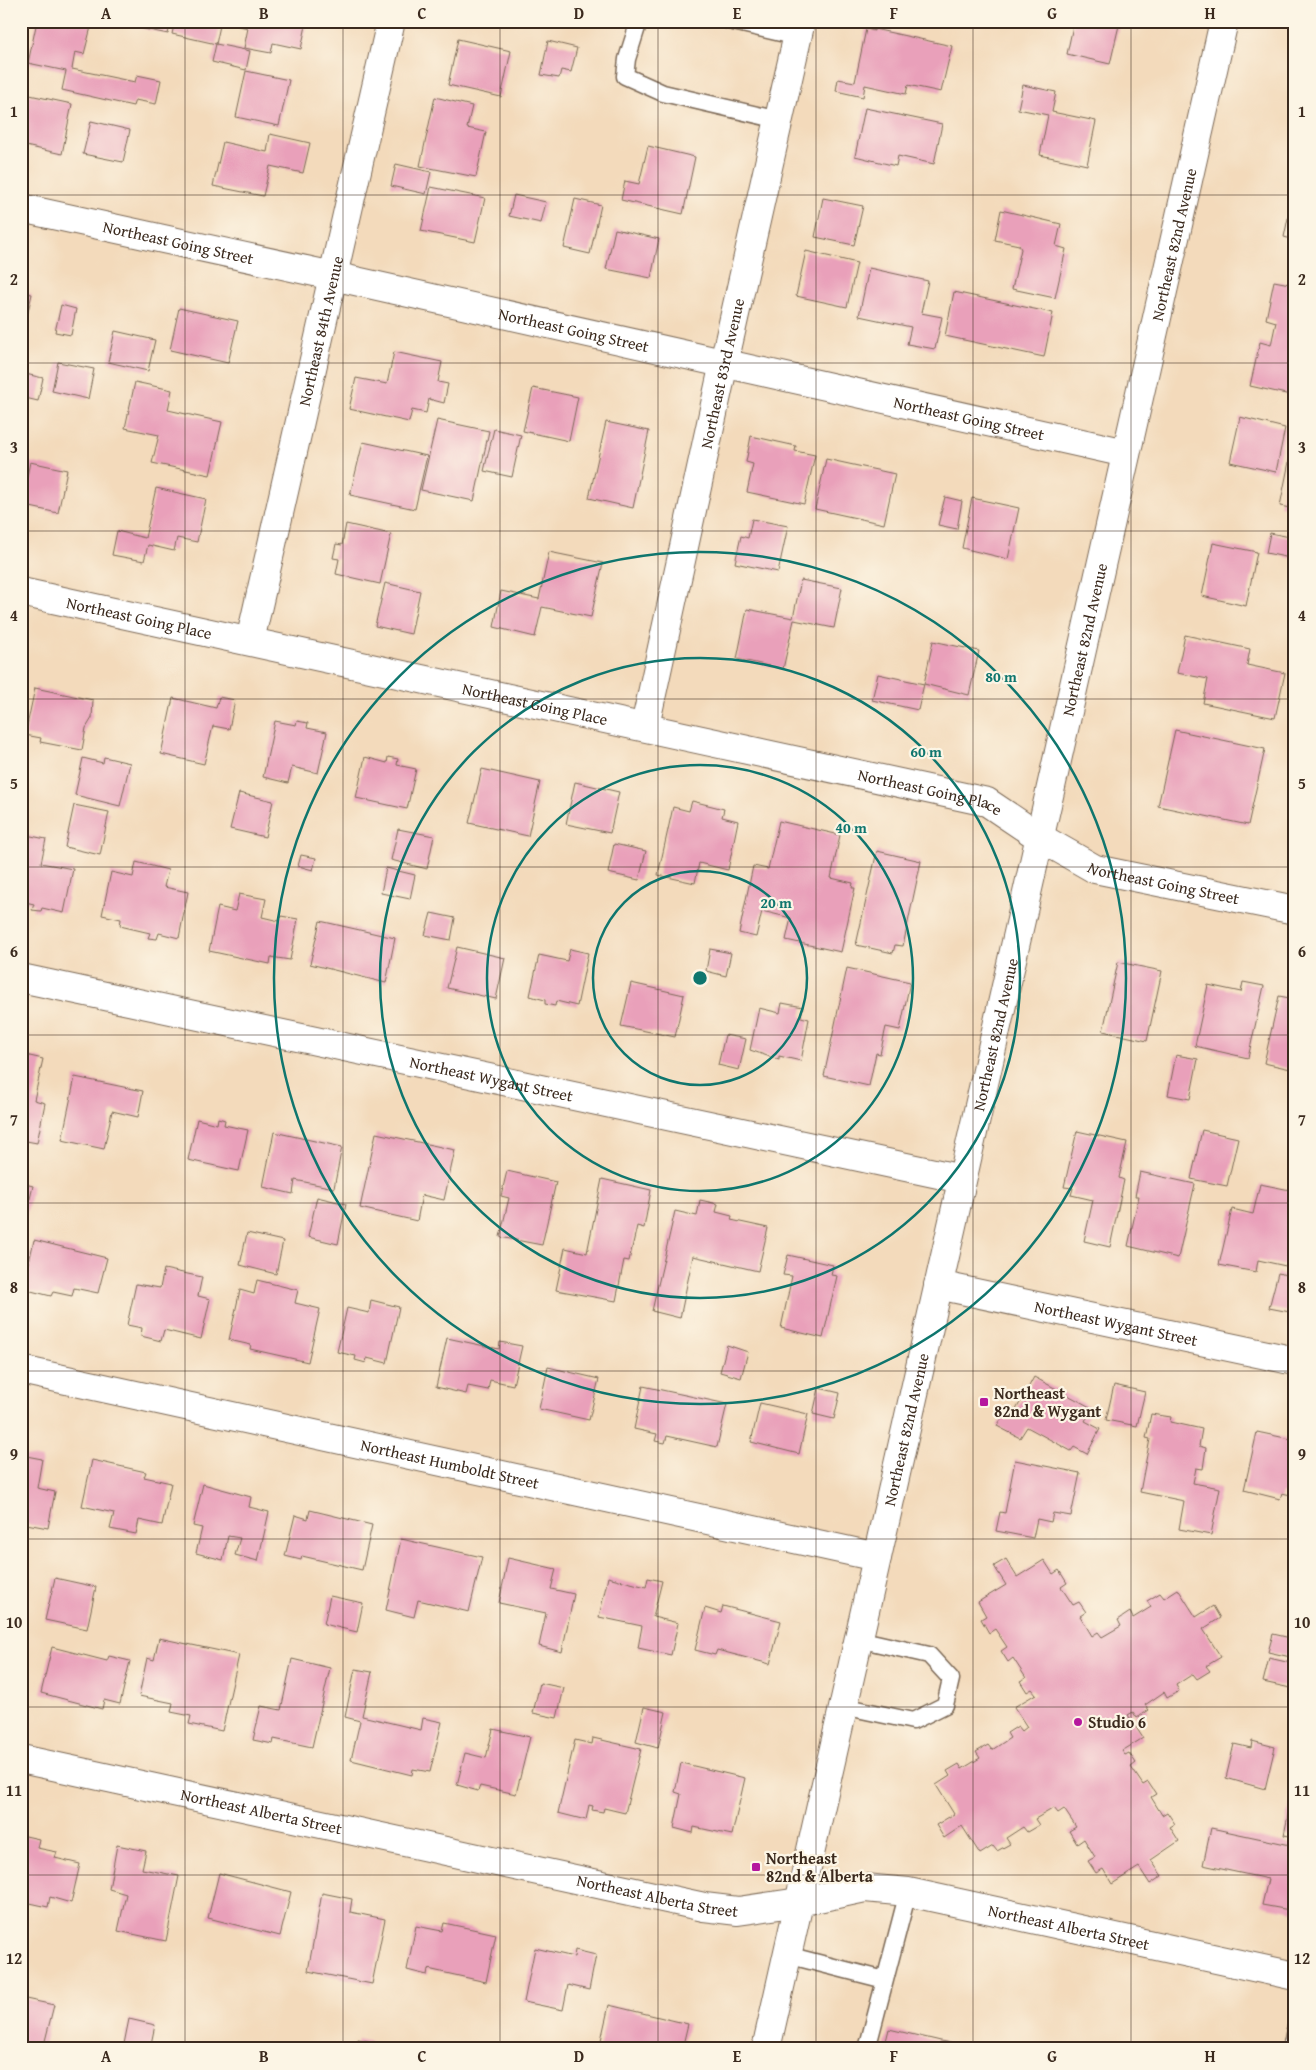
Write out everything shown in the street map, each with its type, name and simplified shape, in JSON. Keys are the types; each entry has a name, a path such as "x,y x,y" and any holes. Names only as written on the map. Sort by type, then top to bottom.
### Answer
{"street":[{"name":"Northeast 84th Avenue","path":"250,641 391,21"},
{"name":"Northeast 82nd Avenue","path":"766,2049 1224,21"},
{"name":"Northeast 83rd Avenue","path":"645,726 724,363 800,29"},
{"name":"Northeast Going Street","path":"21,208 1126,453"},
{"name":"Northeast Going Place","path":"21,592 645,726 987,802 1039,837"},
{"name":"Northeast Going Street","path":"1039,837 1095,869 1295,910"},
{"name":"Northeast Wygant Street","path":"21,978 962,1179"},
{"name":"Northeast Wygant Street","path":"938,1285 1295,1361"},
{"name":"Northeast Humboldt Street","path":"21,1370 877,1558"},
{"name":"Northeast Alberta Street","path":"21,1759 704,1907 738,1911 799,1902 865,1888 908,1892 1295,1976"}],"lane":[{"path":"639,21 626,59 625,76 663,93 779,120"},
{"path":"729,21 800,29"},
{"path":"843,1706 913,1721 945,1705 951,1679 928,1655 858,1640"},
{"path":"867,2049 908,1892"},
{"path":"787,1956 885,1980"},
{"path":"1291,2049 1295,2030"}],"building":[{"path":"37,21 83,21 92,23 84,54 75,52 72,69 135,82 137,75 161,80 156,104 135,100 133,106 62,90 66,71 28,63"},
{"path":"131,21 171,21 168,34 130,26"},
{"path":"175,21 221,21 216,44 172,34"},
{"path":"231,21 307,21 301,49 273,43 271,53 244,48 248,28 230,24"},
{"path":"927,21 945,21 944,26"},
{"path":"1074,21 1120,21 1110,64 1067,54"},
{"path":"866,29 874,31 874,29 952,46 941,92 908,85 906,94 865,85 863,97 836,91 838,79 855,82"},
{"path":"458,39 511,51 501,97 448,85"},
{"path":"548,41 577,48 571,72 561,70 559,78 541,75"},
{"path":"216,44 250,51 246,70 212,62"},
{"path":"246,71 289,80 279,126 236,117"},
{"path":"1023,85 1056,92 1052,112 1096,121 1087,165 1040,155 1048,115 1018,109"},
{"path":"25,94 72,104 62,154 21,145 21,110"},
{"path":"435,97 472,106 467,128 486,132 476,177 420,166"},
{"path":"865,108 942,124 934,164 898,156 896,166 855,156"},
{"path":"91,121 130,130 123,162 83,154"},
{"path":"270,134 310,143 303,173 270,166 263,196 213,186 223,142 267,152"},
{"path":"648,146 695,157 683,214 621,200 625,181 639,184"},
{"path":"396,164 431,172 426,194 391,186"},
{"path":"431,187 485,198 475,242 421,231"},
{"path":"1295,190 1295,240 1284,237"},
{"path":"514,195 546,202 541,223 509,216"},
{"path":"823,198 863,206 854,245 815,237"},
{"path":"575,199 601,205 590,254 564,248"},
{"path":"1001,210 1061,224 1056,246 1066,249 1055,298 1012,289 1021,249 1019,245 995,240"},
{"path":"615,229 659,239 651,278 606,269"},
{"path":"806,251 857,263 847,307 796,296"},
{"path":"869,268 928,281 921,313 942,317 935,349 907,344 911,327 859,316"},
{"path":"1274,281 1295,285 1295,396 1250,386 1260,342 1271,345 1276,322 1266,319"},
{"path":"21,292 32,294 22,338 21,338"},
{"path":"954,292 1053,313 1044,357 945,336"},
{"path":"61,305 76,309 71,335 55,332"},
{"path":"179,308 238,321 228,363 170,350"},
{"path":"115,331 155,340 148,371 108,362"},
{"path":"394,352 442,362 438,382 448,384 444,403 429,399 426,413 412,410 409,422 349,409 356,378 387,384"},
{"path":"58,362 94,369 88,399 52,391"},
{"path":"21,373 43,378 38,401 21,397"},
{"path":"135,382 172,390 168,410 222,422 210,475 152,463 159,435 125,428"},
{"path":"533,388 578,397 569,441 523,431"},
{"path":"1240,417 1285,428 1276,472 1230,462"},
{"path":"437,420 489,431 474,501 421,490"},
{"path":"606,422 649,431 633,508 589,498"},
{"path":"494,429 521,435 512,477 484,471"},
{"path":"751,436 796,446 795,451 815,455 804,504 747,492 753,464 746,462"},
{"path":"363,442 427,456 415,509 350,495"},
{"path":"1290,457 1295,458 1295,509 1280,506"},
{"path":"826,459 895,474 884,524 815,509"},
{"path":"30,462 67,470 58,513 21,505"},
{"path":"156,488 206,499 197,542 177,538 174,551 148,545 144,561 112,555 117,531 145,538"},
{"path":"945,497 962,501 957,529 938,525"},
{"path":"972,498 1019,508 1008,559 962,548"},
{"path":"752,519 788,526 778,572 735,563 741,536 748,538"},
{"path":"346,524 391,534 380,584 336,574 339,559 333,558 336,544 342,545"},
{"path":"1270,533 1295,538 1295,559 1266,553"},
{"path":"1213,543 1257,552 1246,606 1202,596"},
{"path":"549,552 603,563 591,617 542,607 535,637 494,627 501,591 539,599"},
{"path":"801,580 842,588 834,628 794,620 783,669 737,659 747,609 793,618"},
{"path":"385,583 420,591 411,634 375,626"},
{"path":"1185,635 1250,649 1247,665 1285,673 1275,718 1203,703 1208,679 1177,673"},
{"path":"933,641 979,651 969,695 924,684"},
{"path":"878,674 924,684 918,710 872,700"},
{"path":"35,688 93,700 92,718 86,728 82,750 40,742 41,738 25,735"},
{"path":"219,697 235,700 229,729 213,726 204,764 161,754 173,698 216,708"},
{"path":"275,721 296,725 297,721 308,723 307,728 327,732 318,773 292,767 288,783 263,777"},
{"path":"1175,730 1265,749 1248,825 1158,806"},
{"path":"104,757 130,763 120,806 75,795 83,758 103,763"},
{"path":"365,757 387,763 388,757 398,759 397,765 416,769 407,809 356,798"},
{"path":"482,769 540,782 528,836 469,823"},
{"path":"575,782 619,792 610,833 566,824"},
{"path":"239,793 273,801 265,837 230,829"},
{"path":"692,801 724,809 722,817 738,821 728,870 699,863 695,883 658,875 673,807 689,811"},
{"path":"74,805 109,812 100,855 65,847"},
{"path":"779,821 840,835 831,878 853,883 852,888 855,888 841,952 786,940 791,918 762,911 756,937 739,933 753,866 768,869"},
{"path":"398,829 434,836 427,869 391,860"},
{"path":"26,835 46,839 41,863 73,869 64,913 42,908 41,911 32,910 34,904 21,901 21,857"},
{"path":"614,844 646,851 639,880 608,873"},
{"path":"877,851 921,861 903,946 895,945 893,953 856,945"},
{"path":"301,855 316,858 313,870 298,866"},
{"path":"136,862 168,870 164,887 188,892 179,938 159,933 157,939 148,938 150,933 120,926 121,919 102,915 111,872 133,877"},
{"path":"386,868 415,875 410,899 381,893"},
{"path":"239,894 266,899 262,917 279,921 281,916 298,919 290,960 271,957 270,964 209,951 218,907 235,911"},
{"path":"431,913 455,918 451,940 425,935"},
{"path":"320,921 395,938 386,983 310,964"},
{"path":"457,947 505,958 496,999 447,988"},
{"path":"570,949 588,953 577,1006 556,1001 555,1006 545,1004 545,1000 530,996 539,955 567,961"},
{"path":"710,949 731,953 726,976 706,971"},
{"path":"1118,962 1162,971 1147,1041 1103,1031"},
{"path":"847,968 910,982 900,1030 886,1027 880,1054 876,1053 869,1086 824,1076"},
{"path":"1243,982 1264,986 1248,1058 1195,1046 1208,985 1241,992"},
{"path":"631,983 684,995 675,1037 621,1026"},
{"path":"1279,996 1295,999 1295,1070 1264,1063"},
{"path":"782,1003 803,1007 801,1017 809,1019 801,1061 779,1056 779,1060 750,1050 759,1008 780,1013"},
{"path":"725,1035 746,1039 739,1070 718,1065"},
{"path":"21,1054 43,1059 34,1100 45,1103 37,1143 21,1140"},
{"path":"1176,1055 1198,1059 1190,1099 1168,1095"},
{"path":"75,1077 143,1091 138,1117 112,1111 104,1149 62,1140"},
{"path":"218,1118 225,1120 224,1125 248,1130 239,1171 188,1160 197,1119 217,1124"},
{"path":"1202,1130 1238,1138 1227,1186 1191,1179"},
{"path":"1077,1131 1127,1142 1119,1178 1124,1180 1110,1247 1084,1241 1093,1200 1071,1195 1073,1188 1064,1187"},
{"path":"274,1132 342,1147 334,1188 295,1180 293,1194 263,1187"},
{"path":"376,1133 455,1150 444,1200 422,1195 417,1221 360,1208"},
{"path":"507,1171 556,1182 542,1245 500,1237 509,1198 501,1196"},
{"path":"1140,1172 1195,1184 1178,1258 1128,1246 1139,1196 1135,1196"},
{"path":"602,1179 651,1190 644,1228 637,1226 629,1261 624,1260 616,1301 556,1290 565,1248 587,1253"},
{"path":"21,1183 33,1186 25,1220 21,1219"},
{"path":"1260,1184 1295,1191 1295,1268 1258,1260 1256,1272 1219,1265 1232,1209 1253,1214"},
{"path":"317,1197 346,1204 338,1244 308,1237"},
{"path":"700,1200 718,1204 716,1212 732,1216 731,1220 768,1228 758,1271 693,1256 680,1318 652,1311 675,1211 697,1216"},
{"path":"247,1233 283,1241 276,1274 240,1265"},
{"path":"34,1240 107,1258 98,1293 74,1288 72,1296 53,1292 51,1296 23,1289"},
{"path":"788,1255 833,1265 831,1275 837,1276 823,1338 781,1328 792,1276 783,1275"},
{"path":"164,1269 202,1277 198,1296 210,1299 201,1339 164,1330 161,1341 141,1336 142,1328 127,1325 136,1284 160,1288"},
{"path":"1278,1273 1295,1277 1295,1313 1269,1308"},
{"path":"257,1280 298,1290 295,1303 320,1309 308,1362 250,1349 251,1345 229,1340 240,1290 254,1294"},
{"path":"371,1300 399,1307 387,1363 367,1358 366,1363 355,1360 356,1356 337,1352 347,1308 369,1313"},
{"path":"447,1338 499,1349 500,1342 522,1346 513,1385 490,1380 488,1390 468,1386 466,1394 436,1387"},
{"path":"727,1345 748,1352 741,1378 720,1372"},
{"path":"548,1367 599,1379 589,1420 539,1409"},
{"path":"1034,1377 1092,1408 1085,1421 1100,1429 1087,1454 1074,1447 1071,1451 1027,1427 1020,1438 997,1426 1005,1413 1012,1417"},
{"path":"1114,1385 1145,1392 1137,1426 1106,1420"},
{"path":"643,1386 727,1404 717,1447 667,1436 665,1443 655,1441 657,1434 634,1429"},
{"path":"819,1388 840,1393 834,1419 813,1414"},
{"path":"760,1403 808,1414 799,1454 751,1442"},
{"path":"1151,1414 1171,1417 1170,1422 1202,1429 1199,1446 1206,1448 1203,1469 1196,1468 1193,1483 1220,1488 1211,1535 1179,1529 1184,1501 1140,1492 1150,1439 1146,1438"},
{"path":"1257,1432 1295,1440 1295,1496 1282,1493 1280,1499 1244,1490"},
{"path":"21,1455 42,1459 37,1488 55,1492 48,1528 21,1523 23,1496 21,1495"},
{"path":"92,1460 146,1472 144,1477 171,1483 162,1525 139,1520 136,1534 110,1529 114,1513 82,1506"},
{"path":"1015,1460 1080,1473 1071,1516 1053,1513 1051,1522 1037,1519 1033,1538 996,1531 1000,1512 1005,1513"},
{"path":"203,1484 251,1497 249,1507 269,1512 258,1561 235,1555 240,1538 228,1536 223,1560 196,1553 202,1528 193,1526"},
{"path":"310,1510 372,1525 362,1570 302,1556 301,1560 285,1556 295,1515 308,1519"},
{"path":"401,1539 482,1557 469,1612 418,1600 414,1617 386,1610"},
{"path":"508,1558 556,1569 551,1589 574,1594 562,1652 539,1646 546,1613 499,1603"},
{"name":"Studio 6","path":"1006,1559 1017,1577 1044,1560 1053,1574 1059,1570 1067,1583 1061,1587 1073,1605 1079,1602 1086,1612 1080,1616 1092,1636 1098,1632 1102,1637 1121,1626 1118,1620 1130,1612 1133,1618 1151,1607 1147,1601 1160,1593 1164,1598 1178,1589 1196,1617 1213,1606 1220,1618 1203,1629 1221,1657 1206,1666 1210,1671 1197,1679 1193,1674 1176,1685 1179,1691 1167,1698 1164,1692 1145,1705 1149,1710 1137,1718 1133,1712 1128,1715 1143,1738 1122,1751 1125,1755 1129,1753 1136,1763 1131,1767 1143,1785 1148,1782 1156,1794 1151,1797 1162,1815 1167,1812 1175,1824 1170,1827 1179,1841 1151,1860 1162,1876 1150,1884 1139,1867 1112,1884 1103,1869 1096,1873 1088,1861 1095,1857 1084,1839 1077,1844 1069,1831 1076,1827 1064,1809 1058,1813 1054,1808 1035,1819 1039,1825 1027,1832 1023,1827 1006,1838 1010,1844 997,1851 993,1846 980,1854 962,1826 944,1838 936,1825 954,1814 936,1785 950,1776 947,1771 959,1764 962,1769 980,1758 976,1752 988,1745 992,1750 1010,1738 1007,1733 1018,1726 1022,1731 1027,1727 1014,1707 1036,1694 1032,1689 1027,1692 1020,1681 1026,1678 1013,1658 1008,1662 1001,1651 1007,1647 995,1629 989,1633 981,1619 986,1616 978,1602 1006,1585 994,1566"},
{"path":"608,1577 646,1587 648,1578 662,1581 653,1617 678,1623 671,1655 638,1648 642,1626 599,1617"},
{"path":"55,1578 96,1587 87,1629 45,1620"},
{"path":"330,1596 363,1603 357,1632 324,1624"},
{"path":"723,1606 781,1621 770,1664 717,1650 715,1655 695,1650 705,1608 721,1613"},
{"path":"1273,1634 1295,1639 1295,1658 1268,1652"},
{"path":"159,1638 239,1655 222,1731 189,1724 191,1716 171,1712 173,1703 139,1696 147,1658 154,1660"},
{"path":"52,1647 107,1661 109,1656 130,1661 120,1704 104,1700 102,1709 41,1693"},
{"path":"1269,1658 1295,1664 1295,1689 1263,1682"},
{"path":"292,1659 330,1668 312,1747 274,1739 273,1744 253,1740 261,1706 281,1710"},
{"path":"355,1669 372,1672 362,1716 421,1730 423,1718 442,1722 430,1772 413,1769 412,1775 351,1760 360,1721 345,1717"},
{"path":"540,1683 564,1688 557,1718 533,1713"},
{"path":"644,1707 666,1712 658,1748 636,1742"},
{"path":"493,1729 530,1737 516,1794 480,1786 478,1791 457,1785 465,1753 486,1758"},
{"path":"593,1738 641,1749 625,1813 604,1808 603,1812 592,1810 593,1806 589,1805 586,1820 558,1813 575,1740 592,1744"},
{"path":"1252,1741 1275,1747 1265,1789 1226,1778 1234,1744 1251,1748"},
{"path":"681,1763 745,1778 732,1835 694,1827 693,1833 674,1828 681,1794 675,1792"},
{"path":"1295,1787 1295,1837 1284,1835"},
{"path":"1211,1828 1295,1846 1295,1911 1262,1905 1268,1879 1203,1865"},
{"path":"21,1835 39,1839 37,1848 57,1852 55,1858 80,1864 71,1903 50,1897 48,1907 21,1901"},
{"path":"117,1845 146,1851 142,1869 179,1876 166,1941 118,1931 126,1894 109,1889"},
{"path":"219,1873 291,1892 280,1936 208,1918"},
{"path":"322,1893 352,1899 350,1912 385,1919 372,1984 308,1971"},
{"path":"444,1923 496,1934 486,1982 428,1969 427,1975 407,1970 416,1926 442,1931"},
{"path":"535,1948 574,1957 575,1950 596,1955 589,1990 568,1985 563,2010 524,2002"},
{"path":"21,1998 54,2005 43,2049 21,2049"},
{"path":"609,2005 688,2024 682,2049 599,2049"},
{"path":"129,2019 155,2025 150,2049 123,2049"},
{"path":"889,2029 971,2048 971,2049 884,2049"},
{"path":"358,2039 377,2043 376,2049 356,2049"},
{"path":"64,2044 82,2048 63,2049"}],"place":[{"name":"Northeast 82nd & Wygant","path":"984,1402"},
{"name":"Studio 6","path":"1078,1722"},
{"name":"Northeast 82nd & Alberta","path":"756,1867"}]}
